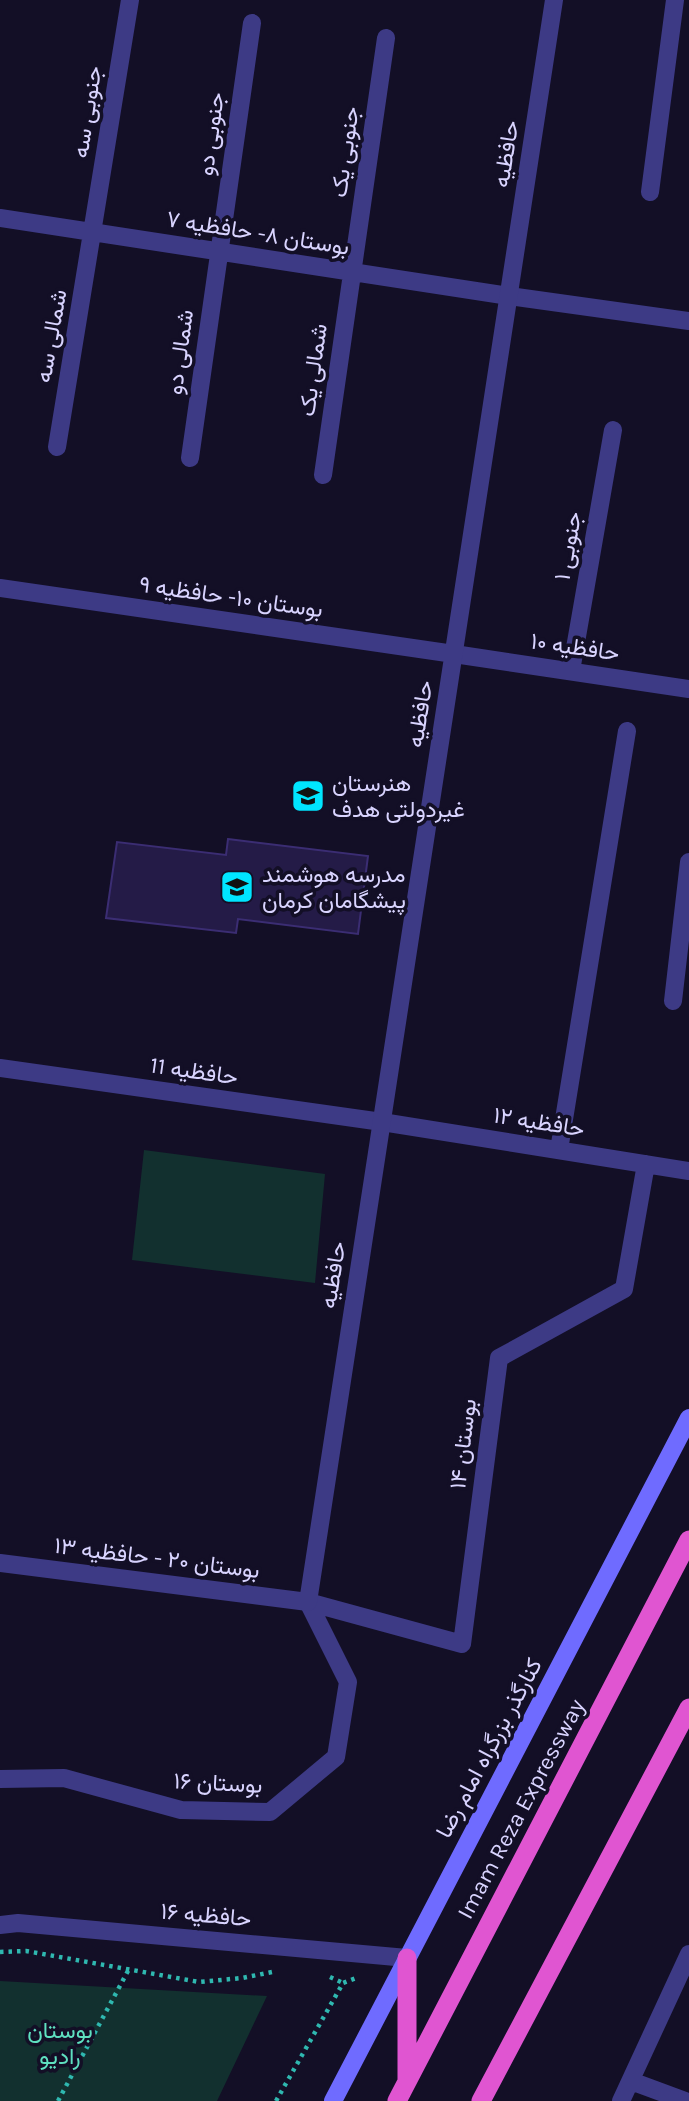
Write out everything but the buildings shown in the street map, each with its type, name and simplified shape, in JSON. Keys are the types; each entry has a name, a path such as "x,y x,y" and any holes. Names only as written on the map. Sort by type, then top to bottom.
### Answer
{"highway":[{"name":"Imam Reza Expressway","path":"397,2101 689,1540"},
{"path":"481,2101 689,1708"},
{"path":"407,1958 407,2082"}],"main road":[{"name":"کنارگذر بزرگراه امام رضا","path":"333,2101 689,1418"}],"street":[{"name":"جنوبی سه","path":"93,232 130,0"},
{"name":"حافظیه","path":"308,1602 554,0"},
{"path":"650,192 675,0"},
{"name":"جنوبی دو","path":"219,252 253,23"},
{"name":"جنوبی یک","path":"352,272 386,38"},
{"name":"بوستان ۸- حافظیه ۷","path":"0,218 689,321"},
{"name":"شمالی سه","path":"57,447 93,232"},
{"name":"شمالی دو","path":"190,458 219,252"},
{"name":"شمالی یک","path":"323,475 352,272"},
{"name":"۱ جنوبی","path":"572,671 613,430"},
{"name":"بوستان ۱۰- حافظیه ۹","path":"0,588 454,653"},
{"name":"حافظیه ۱۰","path":"454,653 689,688"},
{"path":"559,1150 627,731"},
{"path":"673,1000 689,862"},
{"name":"حافظیه 11","path":"0,1068 382,1122"},
{"name":"حافظیه ۱۲","path":"382,1122 689,1171"},
{"name":"بوستان ۱۴","path":"308,1602 463,1644 499,1358 624,1289 646,1164"},
{"name":"بوستان ۲۰ - حافظیه ۱۳","path":"0,1563 308,1602"},
{"name":"بوستان ۱۶","path":"0,1779 64,1778 181,1810 270,1812 336,1757 348,1682 308,1602"},
{"name":"حافظیه ۱۶","path":"0,1925 18,1923 407,1958"},
{"path":"621,2101 689,1954"},
{"path":"631,2081 685,2101"}],"path":[{"path":"0,1952 26,1951 199,1982 242,1978 280,1970"},
{"path":"58,2101 129,1969"},
{"path":"318,1971 343,1983"},
{"path":"276,2101 343,1983 369,1973"}],"green space":[{"path":"144,1150 325,1174 315,1283 132,1260"},
{"name":"بوستان رادیو","path":"0,1981 267,1996 217,2101 0,2101"}],"place":[{"name":"هنرستان غیردولتی هدف","path":"308,796"},
{"name":"مدرسه هوشمند پیشگامان کرمان","path":"237,887"}]}
